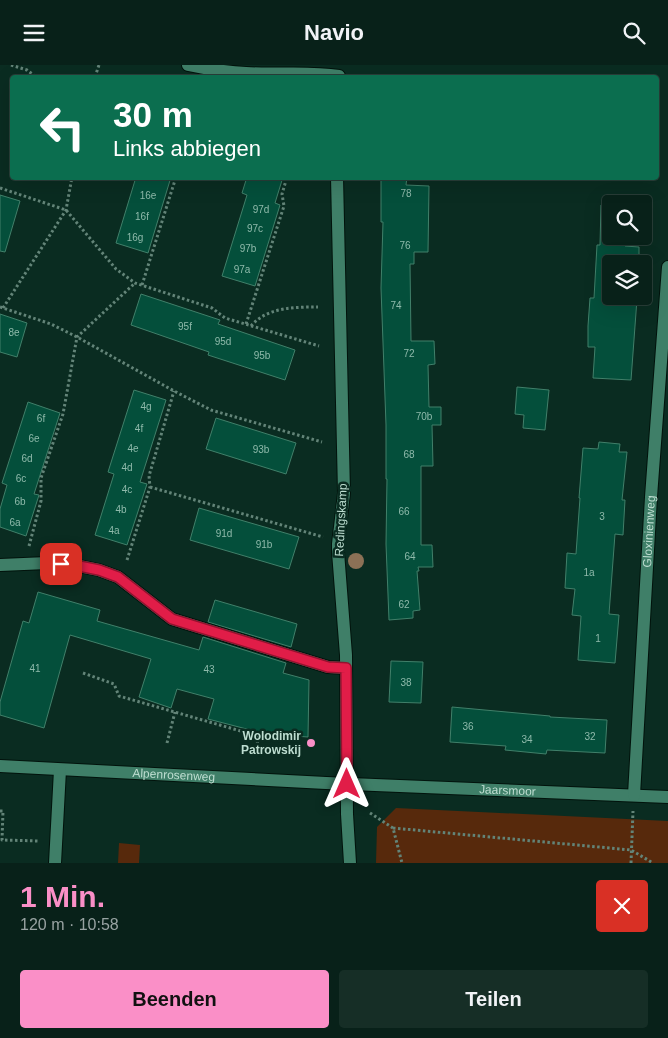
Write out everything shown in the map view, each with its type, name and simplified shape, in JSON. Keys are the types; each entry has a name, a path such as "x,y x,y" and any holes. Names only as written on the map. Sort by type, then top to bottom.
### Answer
{"street":[{"path":"188,65 216,71 247,73 339,73"},
{"name":"Redingskamp","path":"337,180 344,493 338,552 346,668 347,814 350,863"},
{"name":"Gloxinienweg","path":"634,801 668,267"},
{"path":"0,565 47,563 74,565 99,570 118,577 172,619 328,667 346,668"},
{"name":"Alpenrosenweg","path":"0,766 347,784"},
{"path":"55,863 60,770"},
{"name":"Jaarsmoor","path":"347,784 634,801 668,797"}],"path":[{"path":"11,65 26,70 33,75"},
{"path":"71,180 66,210 2,307 51,324 211,410 322,442"},
{"path":"142,285 175,180"},
{"path":"246,325 284,206 282,193 286,180"},
{"path":"0,188 66,210 116,269 135,283 212,308 225,318 319,347"},
{"path":"28,551 41,501 41,478 63,413 77,337 135,283"},
{"path":"251,326 257,319 273,311 300,307 318,307"},
{"path":"127,560 150,487 148,476 174,391"},
{"path":"150,487 325,538"},
{"path":"83,673 114,684 119,696 258,736 257,747"},
{"path":"167,743 175,712"},
{"path":"631,863 634,801"},
{"path":"0,811 3,811 2,840 44,841"},
{"path":"370,813 393,829 631,850 653,863"},
{"path":"393,829 402,863"}],"shaded area":[{"path":"396,808 668,821 668,863 376,863 377,827"},
{"path":"119,843 140,845 139,863 118,863"}],"building":[{"path":"135,180 170,180 148,253 116,243"},
{"path":"246,180 282,180 275,203 280,205 255,286 222,276 247,195 242,193"},
{"path":"381,180 407,180 406,185 429,186 428,252 414,252 414,264 410,264 411,341 434,341 435,364 428,365 429,407 441,407 441,425 432,425 433,466 421,466 421,545 432,545 433,567 418,567 420,610 413,611 413,618 389,620 386,544 386,425 381,288 383,222 381,222"},
{"path":"0,195 20,201 5,252 0,251"},
{"path":"601,205 602,245 639,247 639,255 602,255 602,305 637,305 631,380 593,378 595,347 588,347 588,326 590,298 594,298 597,245 600,245"},
{"path":"141,294 220,320 218,324 295,350 285,380 208,355 209,352 131,325"},
{"path":"0,314 27,323 17,357 0,352"},
{"path":"517,387 549,390 545,430 523,428 524,415 515,414"},
{"path":"134,390 166,400 140,482 147,484 127,545 95,535 114,474 108,472"},
{"path":"28,402 60,413 34,494 39,495 26,536 0,527 0,509 7,485 2,483"},
{"path":"216,418 296,443 286,474 206,449"},
{"path":"599,442 620,444 619,452 627,452 622,500 625,500 623,535 615,534 609,614 619,615 615,663 578,660 581,616 572,615 575,589 565,588 567,553 576,554 583,448 598,449"},
{"path":"199,508 299,537 289,569 190,540"},
{"path":"38,592 100,610 97,621 199,650 203,637 286,663 283,673 309,680 308,737 266,734 208,719 214,699 177,689 171,708 139,697 151,659 70,635 44,728 0,715 0,702 23,621 29,623"},
{"path":"215,600 297,624 291,647 208,622"},
{"path":"391,661 423,662 421,703 389,702"},
{"path":"452,707 550,717 607,720 605,753 547,750 546,754 505,750 506,746 450,742"}],"place":[{"name":"Wolodimir Patrowskij","path":"311,743"}],"route":[{"path":"61,564 99,570 118,577 172,619 328,667 346,668 347,784"}]}
